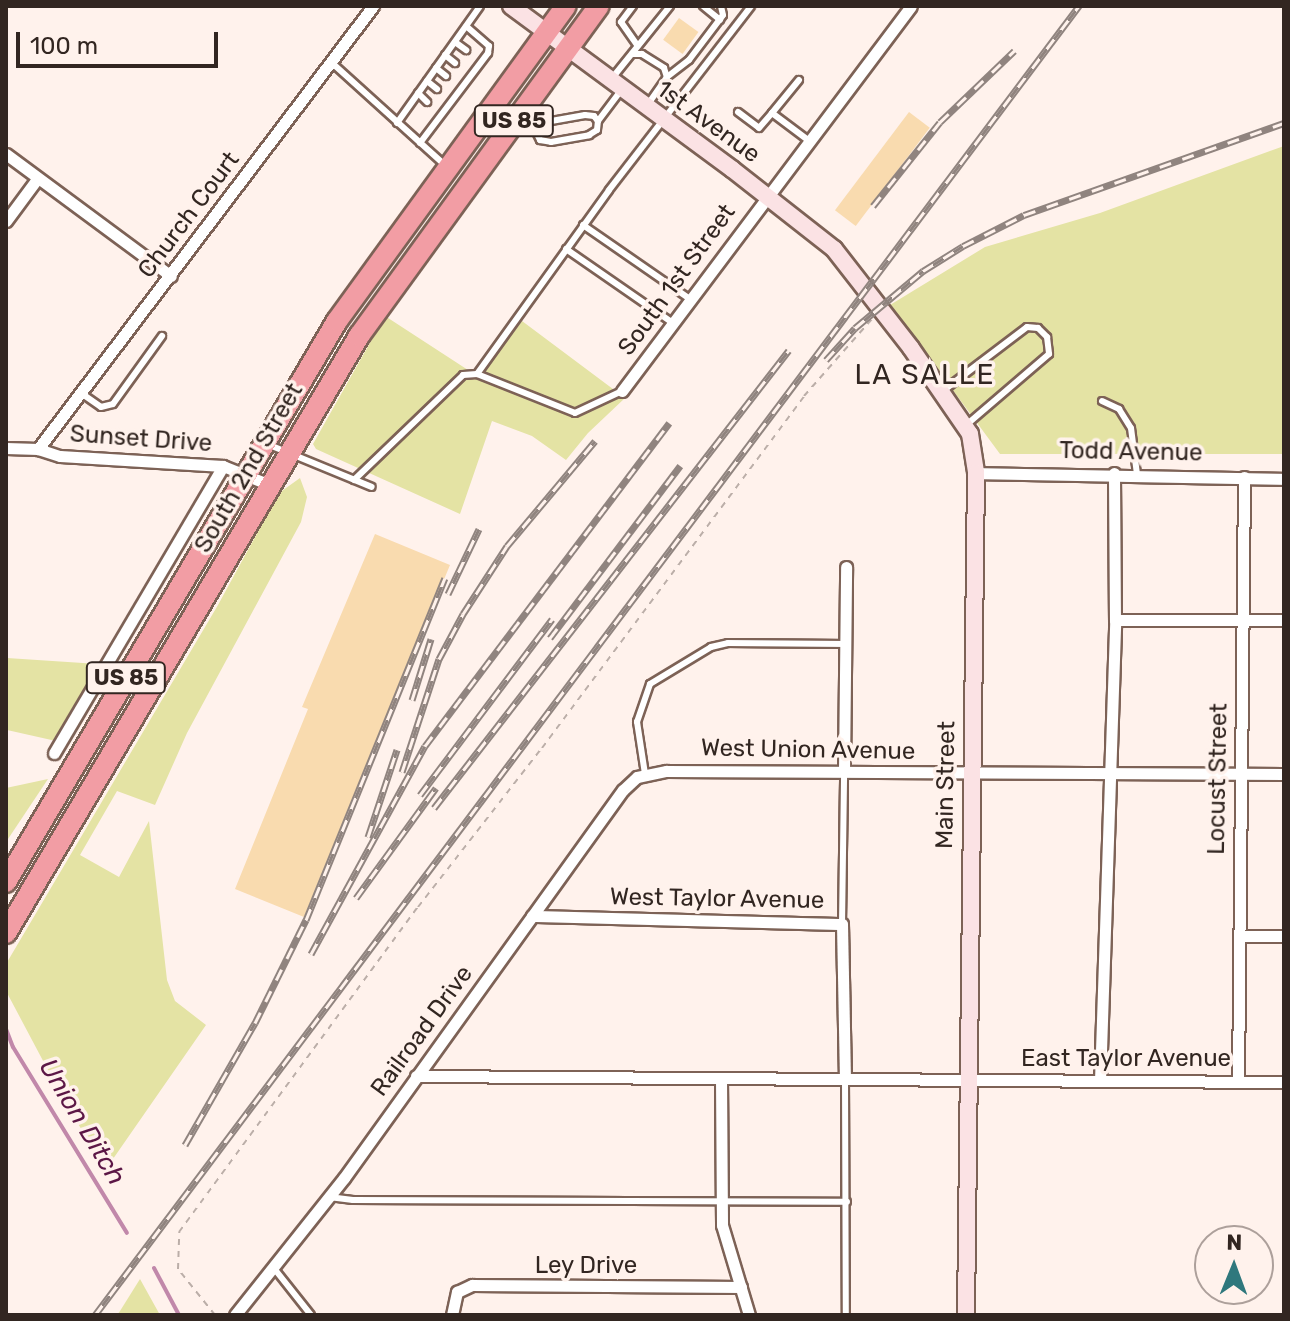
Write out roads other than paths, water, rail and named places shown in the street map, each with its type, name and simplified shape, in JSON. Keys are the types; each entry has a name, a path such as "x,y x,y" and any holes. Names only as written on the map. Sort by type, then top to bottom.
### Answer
{"highway":[{"name":"US 85","path":"546,33 566,6"},
{"name":"US 85","path":"567,48 599,6"},
{"name":"South 2nd Street","path":"6,882 337,321 546,33"},
{"name":"South 2nd Street","path":"6,933 287,453 391,287 567,48"}],"street":[{"name":"Church Court","path":"38,449 373,6"},
{"name":"1st Avenue","path":"511,6 834,249 866,290"},
{"name":"South 1st Street","path":"622,391 911,6"},
{"path":"6,154 171,276"},
{"path":"6,221 37,179"},
{"name":"Main Street","path":"866,290 970,434 976,473 966,1315"},
{"name":"Sunset Drive","path":"6,448 38,449 60,456 223,466 247,473 270,485"},
{"path":"54,753 223,466"},
{"name":"Todd Avenue","path":"976,473 1114,473 1284,479"},
{"path":"1100,1081 1115,620 1114,473"},
{"name":"Locust Street","path":"1238,1082 1244,477"},
{"path":"844,771 846,567"},
{"path":"1115,620 1284,620"},
{"name":"West Union Avenue","path":"645,774 844,771 1284,774"},
{"name":"Railroad Drive","path":"235,1315 329,1197 623,790 645,774"},
{"name":"West Taylor Avenue","path":"532,916 842,924 845,1079"},
{"path":"1240,936 1284,936"},
{"path":"416,1076 968,1080"},
{"path":"721,1079 722,1225 749,1315"},
{"name":"East Taylor Avenue","path":"968,1080 1284,1082"},
{"name":"Ley Drive","path":"452,1315 457,1292 472,1285 741,1287"}],"lane":[{"path":"397,123 480,6"},
{"path":"633,6 621,22 638,46"},
{"path":"511,125 536,132 540,140 563,140 589,135 597,130 598,121 632,54 670,6"},
{"path":"703,6 720,20"},
{"path":"647,106 667,77 689,60 720,20 723,15 721,6"},
{"path":"477,374 583,225 751,6"},
{"path":"420,143 439,112 489,46 466,26"},
{"path":"455,42 466,50"},
{"path":"632,54 642,54 664,68 667,77"},
{"path":"445,55 455,63"},
{"path":"331,62 447,167"},
{"path":"436,68 446,76"},
{"path":"738,112 759,128 799,80"},
{"path":"427,81 437,89"},
{"path":"418,93 427,102"},
{"path":"772,113 808,140"},
{"path":"536,132 546,122 585,115 594,116 598,121"},
{"path":"583,225 690,299"},
{"path":"566,249 673,323"},
{"path":"941,392 1027,327 1038,328 1047,337 1049,354 964,427"},
{"path":"81,393 101,407 113,404 162,336"},
{"path":"354,480 463,375 477,374 575,413 622,391"},
{"path":"1102,401 1119,409 1131,428 1137,474"},
{"path":"264,443 372,487"},
{"path":"645,774 637,722 650,684 711,647 728,643 845,644"},
{"path":"842,924 844,771"},
{"path":"845,1079 846,1315"},
{"path":"329,1197 353,1200 847,1202"},
{"path":"273,1267 311,1315"}],"waterway":[{"name":"Union Ditch","path":"6,1029 13,1047 127,1233"},
{"name":"Union Ditch","path":"154,1268 179,1315"}],"railway":[{"path":"95,1315 1079,6"},
{"path":"873,206 940,122 1014,51"},
{"path":"826,360 855,328 923,271 963,246 1024,215 1284,123"},
{"path":"434,808 789,350"},
{"path":"311,954 425,746 669,423"},
{"path":"402,772 439,659 463,614 507,546 595,441"},
{"path":"550,638 680,466"},
{"path":"448,594 479,529"},
{"path":"185,1145 255,1023 306,920 445,578"},
{"path":"420,795 552,619"},
{"path":"412,700 431,639"},
{"path":"368,837 397,750"},
{"path":"356,898 436,788"}],"district":[{"name":"LA SALLE","path":"925,375"}]}
